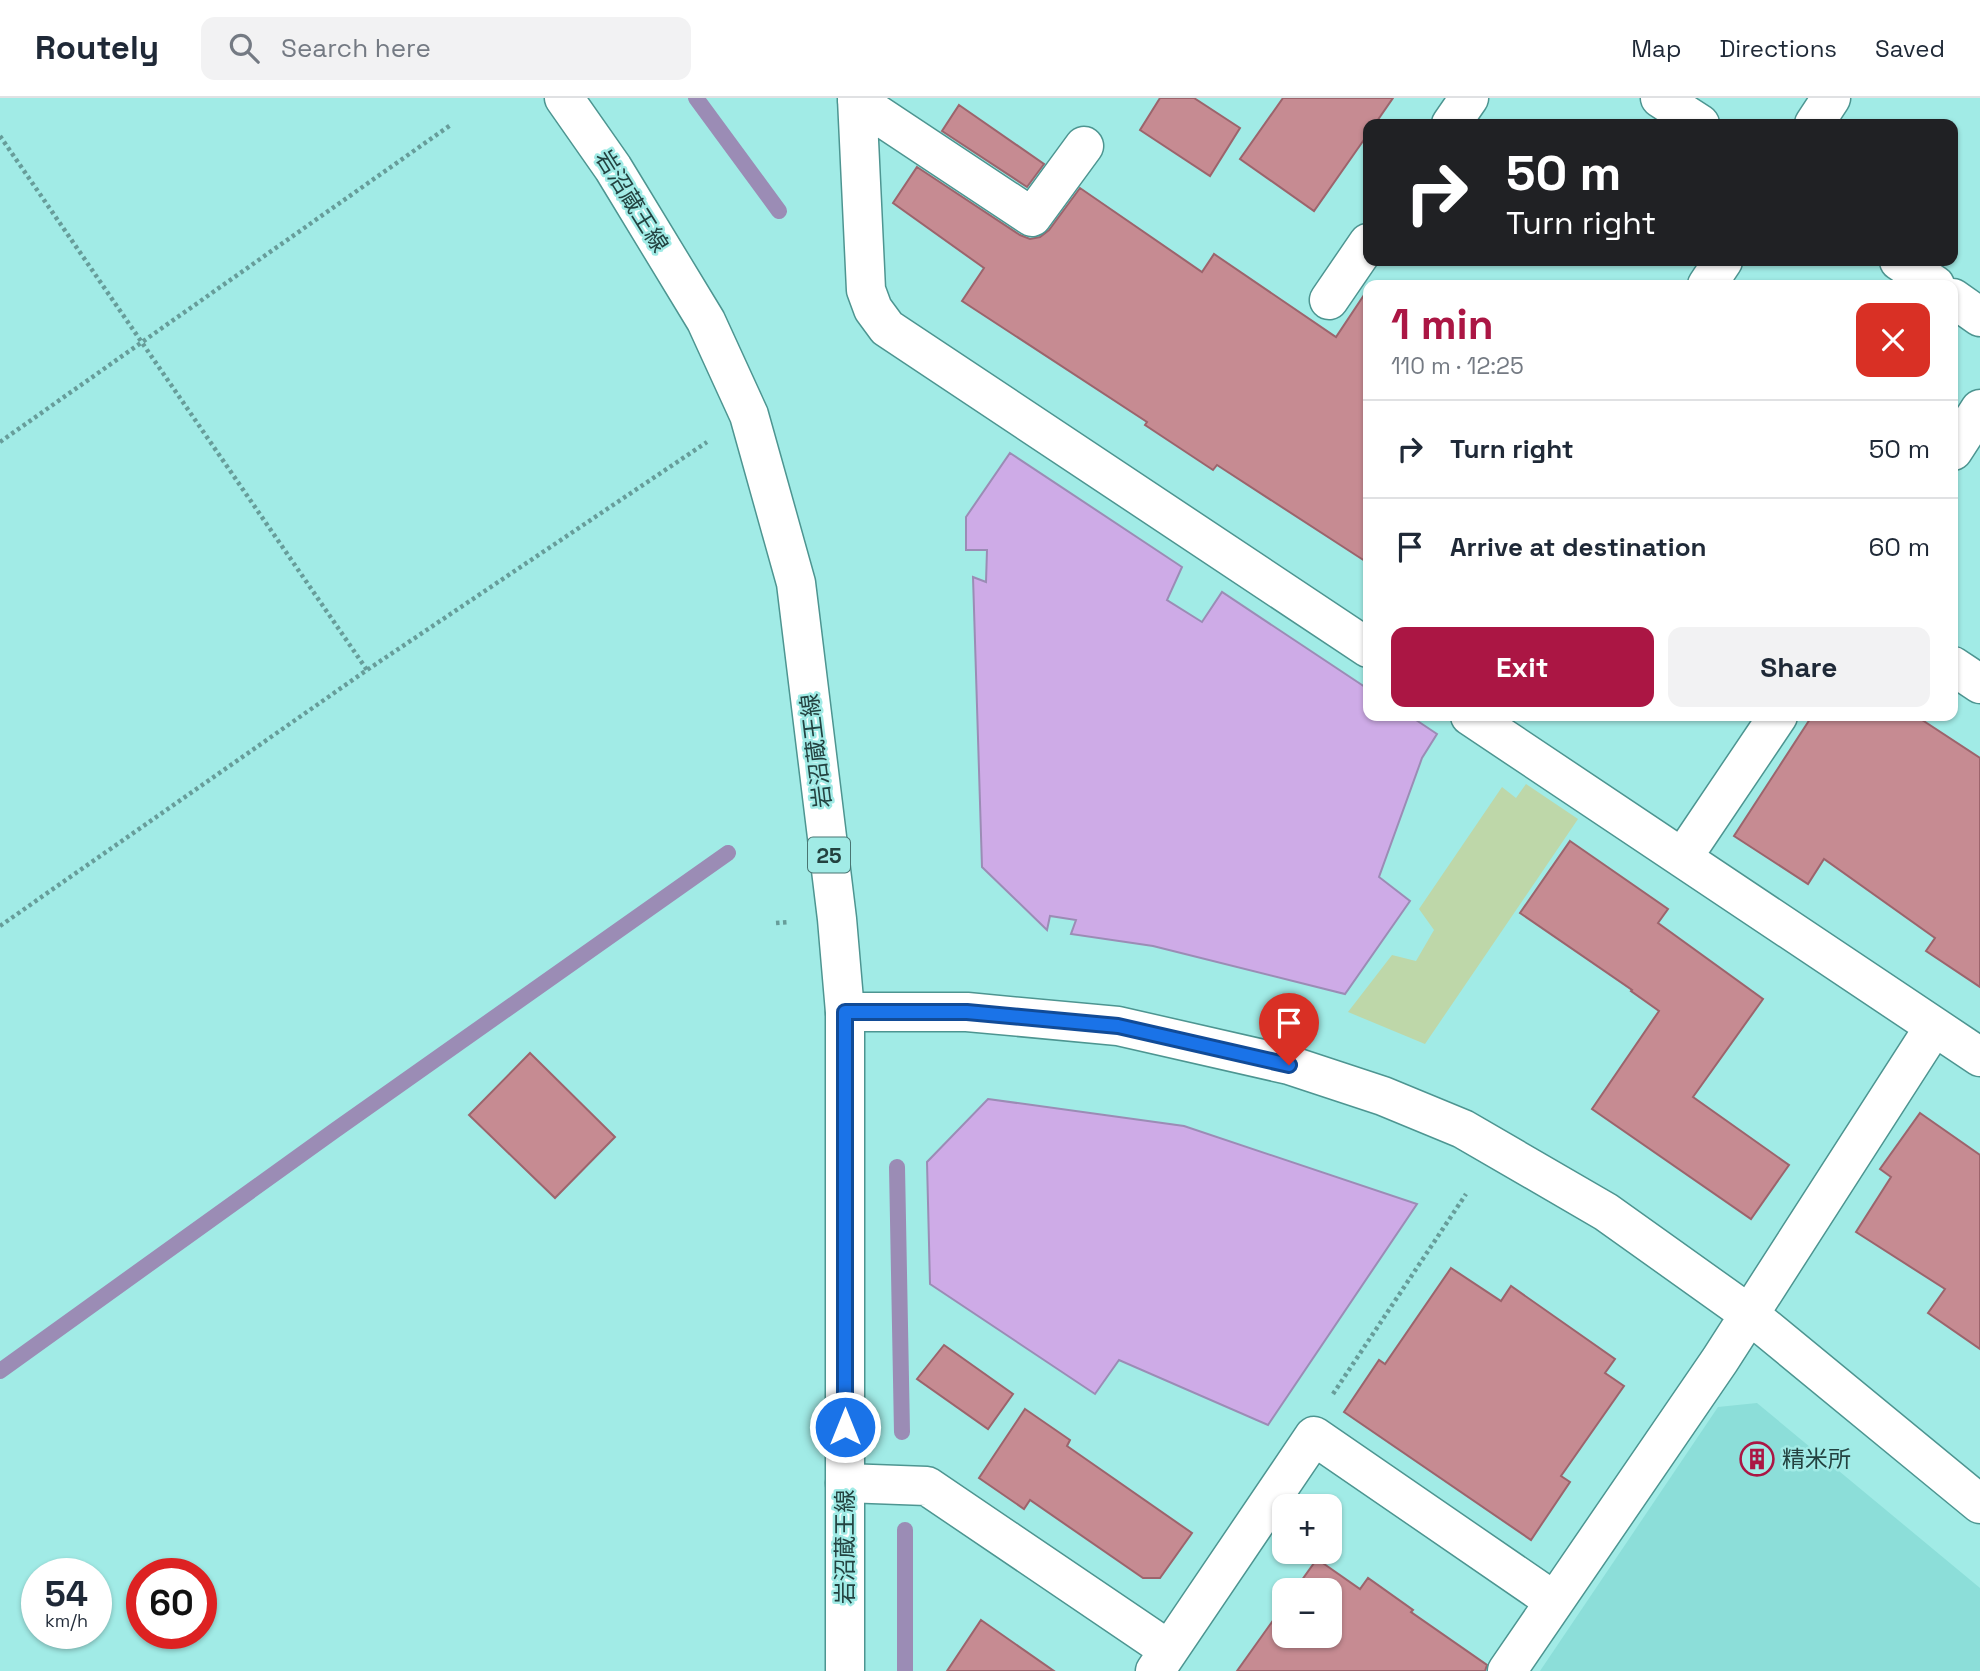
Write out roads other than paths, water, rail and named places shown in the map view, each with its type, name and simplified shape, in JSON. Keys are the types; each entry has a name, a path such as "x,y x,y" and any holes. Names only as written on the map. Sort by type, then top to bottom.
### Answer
{"street":[{"name":"岩沼蔵王線","path":"564,98 613,168 706,321 749,415 796,583 837,919 845,1012 845,1671"},
{"path":"1454,119 1469,98"},
{"path":"1660,98 1692,119"},
{"path":"1817,119 1831,98"},
{"path":"857,99 1032,217 1084,146"},
{"path":"857,99 866,290 873,309 887,328 1363,645"},
{"path":"1329,300 1363,250"},
{"path":"1906,266 1928,280"},
{"path":"1958,302 1980,317"},
{"path":"1958,443 1980,409"},
{"path":"1958,669 1980,684"},
{"path":"1478,721 1980,1057"},
{"path":"1683,857 1775,721"},
{"path":"845,1012 967,1012 1118,1026 1289,1065 1348,1084 1463,1129 1606,1212 1749,1314 1980,1504"},
{"path":"1507,1671 1749,1314 1934,1027"},
{"path":"845,1483 927,1486 1162,1660 1314,1436 1554,1601"}],"waterway":[{"path":"696,98 779,211"},
{"path":"0,1371 728,853"},
{"path":"897,1167 902,1432"},
{"path":"905,1530 905,1671"}],"place":[{"name":"精米所","path":"1757,1459"}]}
